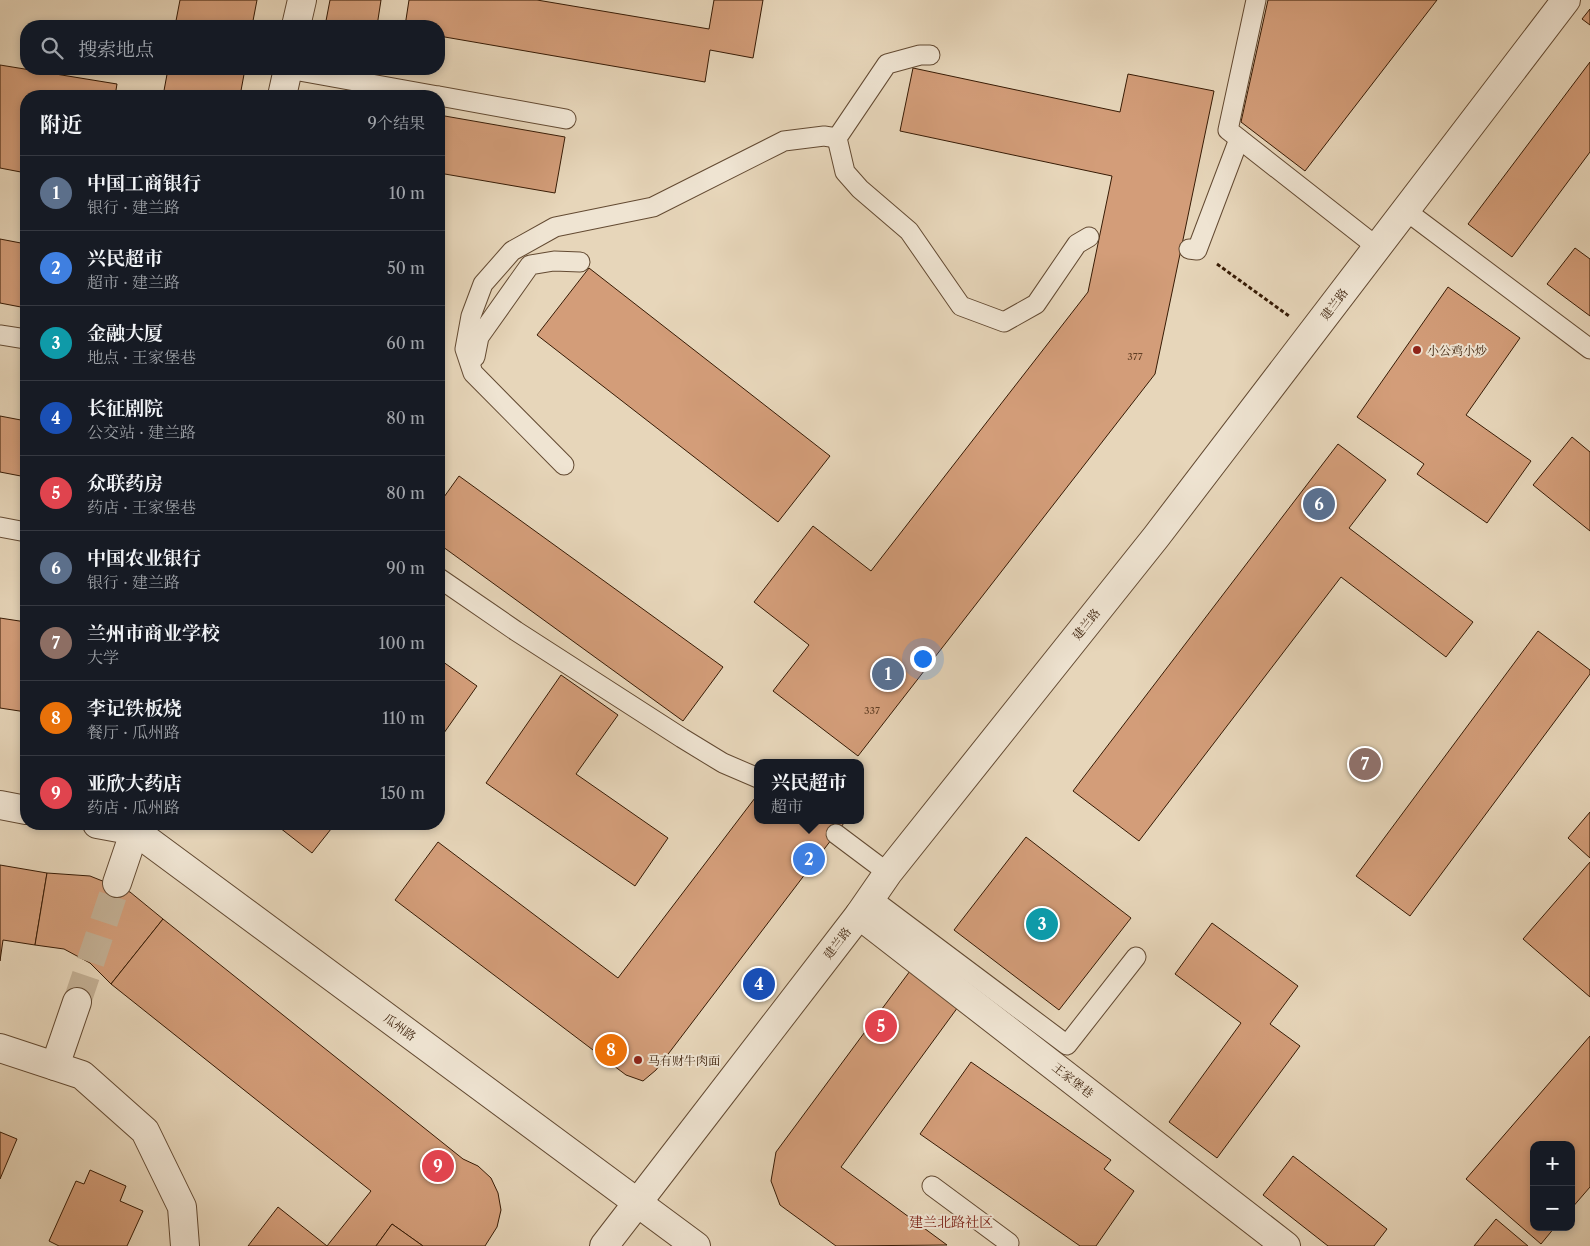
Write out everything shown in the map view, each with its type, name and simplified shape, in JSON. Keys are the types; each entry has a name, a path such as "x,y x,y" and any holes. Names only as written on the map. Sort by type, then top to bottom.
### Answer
{"street":[{"path":"297,20 302,0"},
{"name":"建兰路","path":"604,1246 865,906 888,873 1156,537 1566,0"},
{"path":"283,90 287,75"},
{"path":"0,805 20,809"},
{"path":"117,883 135,830"},
{"name":"瓜州路","path":"140,830 696,1246"},
{"name":"王家堡巷","path":"865,906 1286,1246"},
{"path":"56,1066 77,1002"},
{"path":"0,1048 82,1074 145,1131 182,1207 185,1246"}],"lane":[{"path":"1256,0 1228,130 1378,247"},
{"path":"930,56 920,55 887,64 837,138 845,172 860,189 909,231 962,306 1004,322 1036,304 1077,244 1089,237"},
{"path":"321,75 405,90"},
{"path":"445,97 566,119"},
{"path":"564,465 473,373 465,349 471,316 483,284 512,251 555,227 653,207 784,141 824,136 837,138"},
{"path":"1193,249 1239,138"},
{"path":"1405,210 1590,349"},
{"path":"473,373 479,337 530,266 554,261 580,262"},
{"path":"0,335 20,339"},
{"path":"0,527 20,531"},
{"path":"445,582 516,631 682,738 723,763 754,776"},
{"path":"836,834 888,873"},
{"path":"865,906 1067,1046 1136,957"},
{"path":"932,1186 1009,1243 1006,1246"}],"path":[{"path":"1193,249 1312,333"}],"building":[{"path":"180,0 257,0 253,20 176,20"},
{"path":"330,0 381,0 378,20 326,20"},
{"path":"409,0 537,0 709,29 714,0 763,0 753,58 710,50 705,82 445,37 445,20 406,20"},
{"path":"1268,0 1437,0 1305,171 1241,122"},
{"path":"1590,9 1590,25 1582,19"},
{"path":"1590,62 1590,152 1512,257 1468,224"},
{"path":"0,65 20,68 20,75 62,75 117,84 116,90 20,90 20,172 0,168"},
{"path":"913,68 1120,112 1128,74 1214,91 1155,374 858,756 773,691 809,645 754,602 813,526 871,571 1088,292 1112,176 900,131"},
{"path":"167,75 244,75 241,90 164,90"},
{"path":"445,116 565,137 555,193 445,174"},
{"path":"0,239 20,243 20,307 0,303"},
{"path":"1575,248 1590,259 1590,316 1547,284"},
{"path":"589,268 830,456 778,522 537,335"},
{"path":"1448,287 1520,338 1466,415 1531,461 1487,523 1417,474 1424,464 1357,417"},
{"path":"0,416 20,420 20,476 0,472"},
{"path":"1572,437 1590,452 1590,531 1533,485"},
{"path":"1338,444 1386,480 1349,528 1473,622 1446,657 1341,577 1139,841 1073,791"},
{"path":"459,476 723,667 683,721 445,548 445,496"},
{"path":"0,618 20,621 20,711 0,708"},
{"path":"1538,631 1590,670 1590,674 1410,916 1356,876"},
{"path":"445,663 477,686 445,731"},
{"path":"561,675 618,715 576,774 668,838 635,886 486,783"},
{"path":"754,799 754,824 843,824 656,1070 643,1081 626,1075 395,900 438,842 618,978"},
{"path":"1590,812 1590,858 1568,838"},
{"path":"283,830 330,830 312,853"},
{"path":"1026,837 1131,918 1059,1010 954,930"},
{"path":"1590,862 1590,997 1523,939"},
{"path":"0,865 47,873 35,945 3,940 0,961"},
{"path":"47,873 90,876 130,892 163,919 111,984 90,963 64,949 35,945"},
{"path":"163,919 463,1159 478,1166 491,1178 498,1193 501,1210 497,1227 485,1246 423,1246 392,1224 376,1246 327,1246 371,1191 111,984"},
{"path":"1212,923 1298,986 1270,1024 1300,1046 1217,1158 1169,1122 1241,1023 1175,974"},
{"path":"910,971 958,1007 841,1167 947,1245 836,1246 780,1205 771,1181 776,1152"},
{"path":"1590,1036 1590,1187 1575,1204 1575,1141 1530,1141 1530,1231 1552,1231 1541,1244 1466,1179"},
{"path":"971,1062 1111,1160 1104,1169 1134,1191 1096,1246 1080,1246 920,1134"},
{"path":"0,1132 17,1139 0,1179"},
{"path":"1293,1156 1387,1229 1374,1246 1328,1246 1263,1195"},
{"path":"90,1170 126,1186 120,1201 143,1211 127,1246 59,1246 49,1241 76,1181 84,1184"},
{"path":"278,1207 327,1246 248,1246"},
{"path":"1496,1219 1528,1246 1474,1246"},
{"path":"392,1224 423,1246 376,1246"}],"tunnel":[{"path":"77,1002 117,883"}],"place":[{"name":"小公鸡小炒","path":"1417,350"},
{"name":"中国农业银行","path":"1319,504"},
{"name":"中国工商银行","path":"888,674"},
{"name":"兰州市商业学校","path":"1365,764"},
{"name":"兴民超市","path":"809,859"},
{"name":"金融大厦","path":"1042,924"},
{"name":"长征剧院","path":"759,984"},
{"name":"众联药房","path":"881,1026"},
{"name":"李记铁板烧","path":"611,1050"},
{"name":"马有财牛肉面","path":"638,1060"},
{"name":"亚欣大药店","path":"438,1166"}],"district":[{"name":"建兰北路社区","path":"951,1222"}]}
